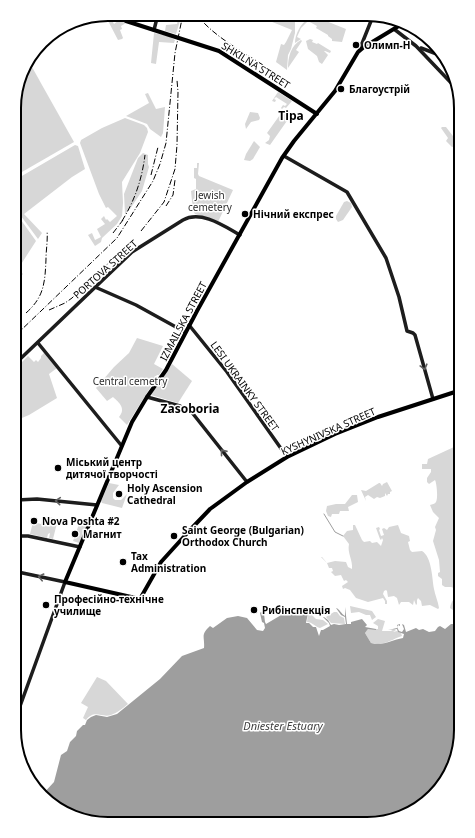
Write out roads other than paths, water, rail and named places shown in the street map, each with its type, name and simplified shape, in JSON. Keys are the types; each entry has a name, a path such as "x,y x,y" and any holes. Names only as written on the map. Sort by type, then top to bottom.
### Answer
{"main road":[{"name":"SHKILNA STREET","path":"126,21 219,51 317,114"},
{"name":"IZMAILSKA STREET","path":"65,582 121,445 132,422 166,370 185,332 284,156 342,81 358,52 397,27"},
{"name":"KYSHYNIVSKA STREET","path":"65,582 140,599 161,562 190,530 210,509 247,482 287,457 335,434 378,417 454,392"}],"street":[{"path":"154,30 156,21"},
{"path":"358,52 371,21"},
{"path":"394,29 416,46 449,81"},
{"path":"416,46 435,54"},
{"path":"284,156 347,192 386,258 399,297 406,330 415,335 433,399"},
{"name":"PORTOVA STREET","path":"21,358 132,252 186,218 194,217 210,220 240,235"},
{"path":"95,287 136,305 185,332"},
{"name":"LESI UKRAINKY STREET","path":"190,325 227,372 287,457"},
{"path":"38,343 121,445"},
{"path":"147,397 190,410 247,482"},
{"path":"21,500 37,499 96,505"},
{"path":"21,536 28,536 80,547"},
{"path":"21,573 65,582"},
{"name":"IZMAILSKA STREET","path":"21,703 65,582"}],"water":[{"name":"Dniester Estuary","path":"345,607 347,624 351,624 351,622 362,619 367,625 365,627 376,629 368,629 365,633 371,643 375,644 403,638 404,634 398,632 397,629 388,630 397,627 399,631 402,632 404,629 402,624 404,625 406,632 416,628 429,632 435,631 440,626 445,629 451,624 454,624 454,736 451,753 442,774 433,787 424,796 406,808 390,814 367,817 108,817 85,814 69,808 46,791 54,782 61,755 67,751 70,742 76,736 77,731 85,725 87,720 96,715 107,717 117,714 160,679 182,656 204,648 204,634 210,626 213,628 227,618 238,616 247,618 257,630 263,631 265,628 264,623 262,622 261,612 264,614 266,624 288,611 301,610 303,613 308,613 306,623 316,627 319,636 321,630 330,626 323,617 328,620 331,625 339,625 346,624 345,617 341,615 336,608 339,609 345,616"}],"waterway":[{"path":"324,514 335,532 343,536"}],"railway":[{"path":"21,330 117,238 153,181 166,143 175,53 182,21"},
{"path":"202,21 221,38 269,69"},
{"path":"141,231 164,202 175,169 177,145 177,80"},
{"path":"151,175 158,147"},
{"path":"122,221 131,205 137,189 145,155"},
{"path":"166,206 173,195 175,180"},
{"path":"113,233 123,220"},
{"path":"26,313 37,301 44,282 47,231"},
{"path":"49,310 72,298 116,256"}],"place":[{"name":"Олимп-Н","path":"356,45"},
{"name":"Благоустрій","path":"341,89"},
{"name":"Нічний експрес","path":"245,214"},
{"name":"Міський центр дитячої творчості","path":"58,468"},
{"name":"Holy Ascension Cathedral","path":"119,494"},
{"name":"Nova Poshta #2","path":"34,521"},
{"name":"Магнит","path":"75,534"},
{"name":"Saint George (Bulgarian) Orthodox Church","path":"174,536"},
{"name":"Tax Administration","path":"123,562"},
{"name":"Професійно-технічне училище","path":"46,605"},
{"name":"Рибінспекція","path":"254,610"}],"district":[{"name":"Тіра","path":"291,115"},
{"name":"Zasoboria","path":"190,408"}],"park label":[{"name":"Jewish cemetery","path":"210,200"},
{"name":"Central cemetry","path":"130,381"}]}
